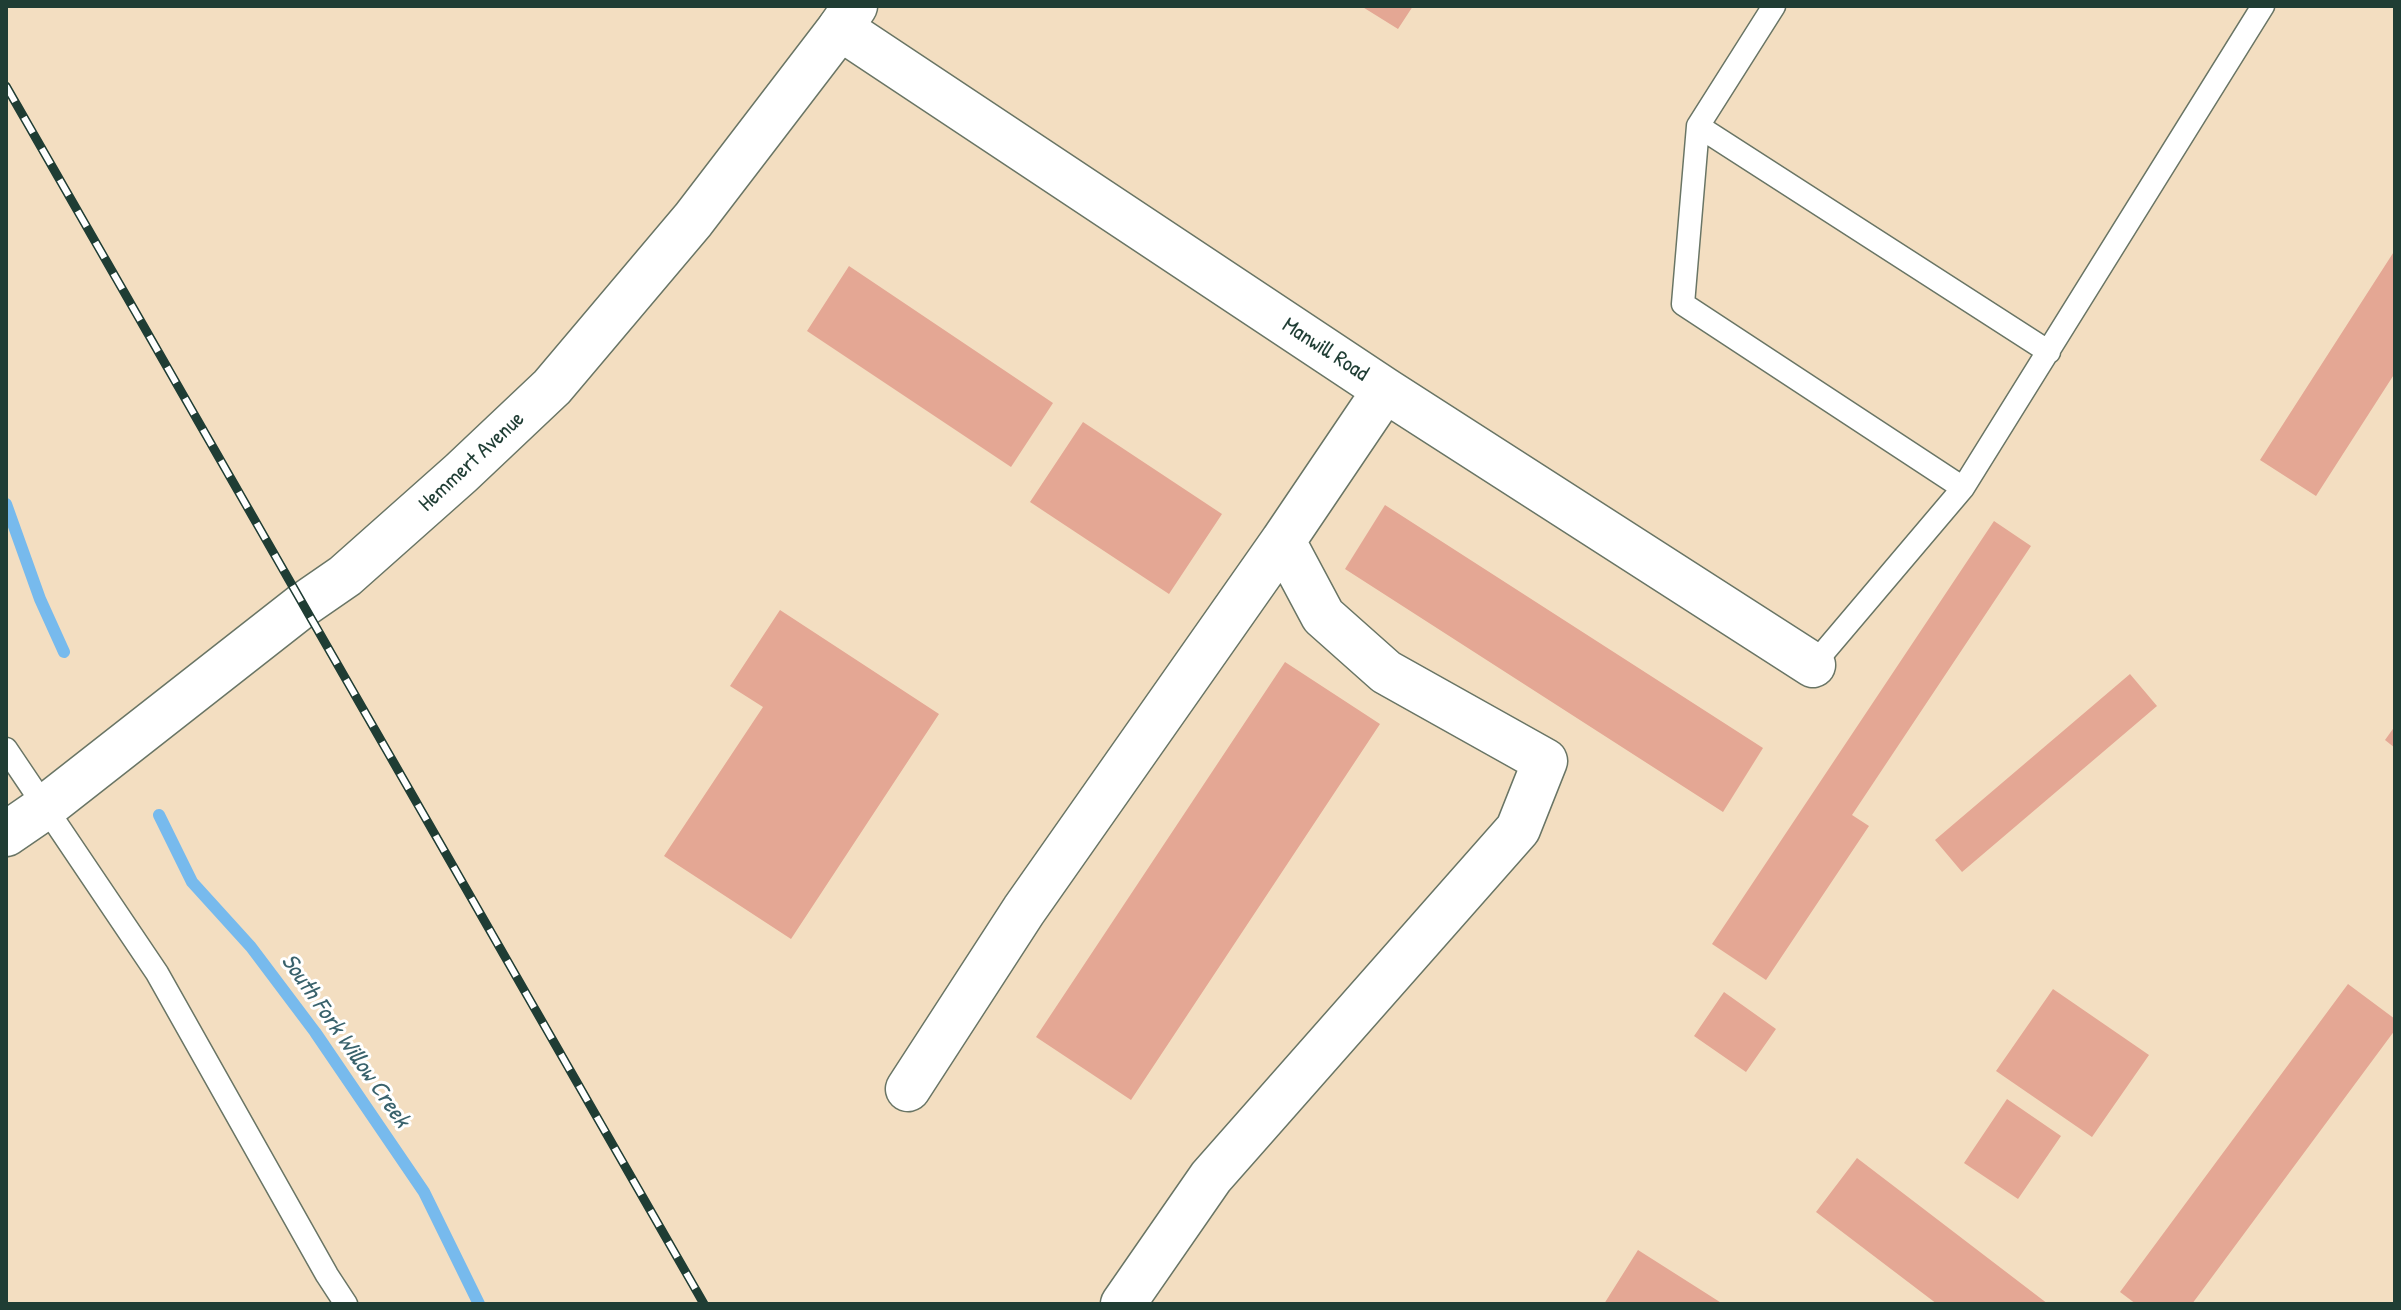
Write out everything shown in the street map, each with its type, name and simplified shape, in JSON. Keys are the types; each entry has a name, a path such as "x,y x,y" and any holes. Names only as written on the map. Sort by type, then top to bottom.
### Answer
{"street":[{"name":"Manwill Road","path":"848,17 1385,390 1813,665"},
{"name":"Hemmert Avenue","path":"6,834 345,576 552,387 693,220 848,17"},
{"path":"908,1089 1024,910 1385,390"},
{"path":"1123,1304 1211,1177 1518,829 1545,761 1386,672 1323,616 1283,541"}],"lane":[{"path":"1774,6 1698,126 1683,304 1963,488"},
{"path":"1813,665 1963,488 2263,6"},
{"path":"1698,126 2049,352"},
{"path":"6,749 157,973 346,1304"}],"building":[{"path":"1361,6 1413,6 1398,29"},
{"path":"2395,250 2395,373 2316,496 2260,460"},
{"path":"849,266 1053,403 1011,467 807,331"},
{"path":"1083,422 1222,514 1169,594 1030,502"},
{"path":"1385,505 1763,748 1723,812 1345,569"},
{"path":"1994,521 2031,546 1852,815 1869,826 1766,980 1712,944"},
{"path":"780,610 939,714 791,939 664,856 763,707 730,686"},
{"path":"1285,662 1380,724 1131,1100 1036,1037"},
{"path":"2130,674 2157,706 1962,872 1935,840"},
{"path":"2395,726 2395,748 2385,740"},
{"path":"2348,984 2395,1019 2395,1030 2192,1304 2136,1304 2120,1292"},
{"path":"2053,989 2149,1055 2092,1137 1996,1071"},
{"path":"1724,992 1776,1029 1746,1072 1694,1036"},
{"path":"2007,1099 2061,1136 2018,1199 1964,1163"},
{"path":"1857,1158 2048,1304 1937,1304 1816,1212"},
{"path":"1638,1250 1723,1304 1604,1304"}],"waterway":[{"name":"South Fork Willow Creek","path":"6,504 40,599 64,652"},
{"name":"South Fork Willow Creek","path":"159,815 192,882 251,947 315,1032 424,1192 479,1304"}],"railway":[{"path":"6,86 704,1304"}]}
